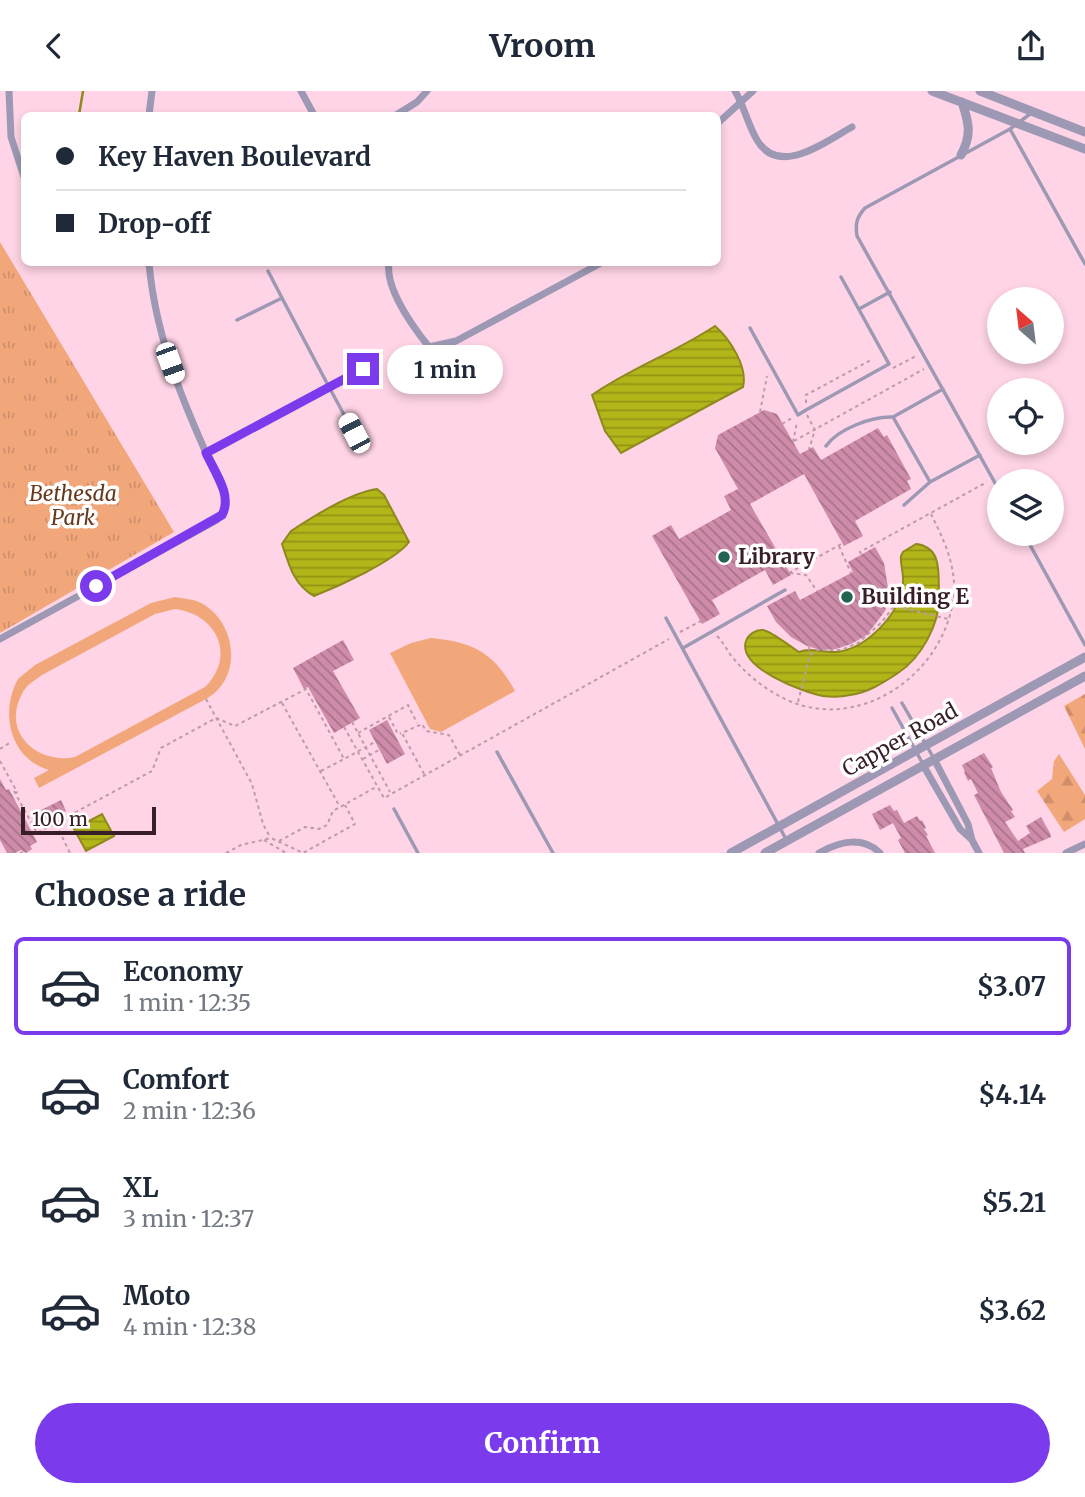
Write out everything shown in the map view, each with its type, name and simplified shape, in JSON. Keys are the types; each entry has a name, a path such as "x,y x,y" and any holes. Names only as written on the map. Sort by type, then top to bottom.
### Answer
{"street":[{"path":"9,91 11,137 21,168"},
{"path":"149,112 152,91"},
{"path":"301,91 312,112"},
{"path":"401,112 417,102 427,91"},
{"path":"735,91 764,150 782,157 802,154 852,127"},
{"path":"721,121 753,91"},
{"path":"932,91 1014,126 1085,149"},
{"path":"980,91 1085,132"},
{"path":"961,155 969,141 970,125 962,102"},
{"path":"0,639 222,515 225,509 225,495 170,363 155,308 149,266"},
{"path":"388,266 390,284 411,324 429,347 456,341 595,266"},
{"name":"Capper Road","path":"731,853 1085,657"},
{"name":"Capper Road","path":"765,853 1085,676"},
{"path":"934,759 968,824 979,853"},
{"path":"923,765 960,829 972,840"},
{"path":"942,798 952,792"},
{"path":"819,853 843,842 856,841 867,844 880,853"},
{"path":"1066,853 1085,844"}],"lane":[{"path":"988,469 857,236 855,225 865,208 1014,126 1033,112"},
{"path":"1014,126 1085,264"},
{"path":"268,271 354,433"},
{"path":"750,328 798,415 889,364 841,277"},
{"path":"859,310 890,292"},
{"path":"237,320 282,298"},
{"path":"206,453 363,369"},
{"path":"826,446 830,440 864,422 875,417 893,417 943,389"},
{"path":"893,417 930,482"},
{"path":"904,505 930,482 980,455"},
{"path":"1031,546 1085,645"},
{"path":"682,648 785,590"},
{"path":"666,618 787,841"},
{"path":"902,703 934,759"},
{"path":"892,708 923,765"},
{"path":"497,752 553,853"},
{"path":"394,809 418,853"}],"path":[{"path":"760,412 770,364"},
{"path":"793,442 925,368"},
{"path":"782,423 798,415"},
{"path":"861,554 860,552 987,483"},
{"path":"713,631 725,644 731,656 757,683 788,701 819,709 851,707 897,690 928,660 945,632 954,598 953,572 945,541 930,513"},
{"path":"817,591 806,575 789,573 843,543"},
{"path":"838,545 851,573"},
{"path":"887,604 948,619"},
{"path":"810,655 817,650 841,650 858,643 881,623 894,606"},
{"path":"344,727 384,798 701,621"},
{"path":"797,703 810,647"},
{"path":"216,717 235,726 306,689 344,759"},
{"path":"206,699 252,784 263,824 271,838 303,853 355,824 345,805"},
{"path":"282,702 340,807"},
{"path":"358,733 408,705 418,724 422,724 426,731 449,735 460,755"},
{"path":"388,716 398,734 418,724"},
{"path":"0,761 37,833 152,771 161,748 216,717"},
{"path":"352,722 391,794"},
{"path":"402,733 425,775"},
{"path":"0,749 11,742"},
{"path":"320,772 375,742"},
{"path":"362,759 379,750"},
{"path":"279,842 306,827 319,829 327,825 333,811 377,787"},
{"path":"53,818 71,853 77,850"},
{"path":"226,853 241,845 271,838"},
{"path":"263,840 286,853"}],"green space":[{"name":"Bethesda Park","path":"0,242 174,532 0,633"},
{"path":"175,597 191,600 203,604 217,616 229,640 231,654 225,680 206,699 39,788 34,778 49,770 35,764 17,745 9,719 18,679 35,665 151,603","holes":["175,609 189,612 211,627 220,650 220,662 215,675 205,687 75,757 48,756 26,743 16,721 17,708 30,683 155,614"]},
{"path":"431,638 459,643 481,652 499,667 515,691 441,732 430,729 390,653 411,643"},
{"path":"1085,694 1085,749 1064,706"},
{"path":"1059,754 1085,795 1085,819 1064,832 1037,791 1052,779 1054,761"}],"shaded area":[{"path":"715,326 726,338 740,362 743,387 621,453 605,431 592,395"},
{"path":"377,489 384,495 409,542 379,565 314,596 297,580 282,544 291,531 321,512 355,495"},
{"path":"916,544 925,546 935,556 938,571 938,607 928,639 914,659 898,673 863,692 826,696 787,684 751,660 746,651 746,641 758,630 771,633 799,652 836,652 870,637 896,606 903,583 901,556"},
{"path":"102,814 114,836 86,851 74,829"}],"building":[{"path":"764,410 777,414 800,454 813,447 821,460 878,428 884,437 887,435 911,479 907,481 911,489 855,521 863,536 844,546 804,474 750,504 791,575 773,585 765,570 712,600 720,614 702,624 652,536 671,525 679,539 731,510 724,496 738,489 715,448 718,435"},
{"name":"Building E","path":"875,547 884,563 889,594 885,611 867,635 836,649 821,650 791,637 776,622 767,606 795,591 800,600 853,572 848,562"},
{"path":"343,640 354,660 333,671 360,718 334,733 308,687 304,689 293,668"},
{"path":"387,720 405,754 387,764 369,730"},
{"path":"984,753 993,767 991,768 1001,792 1013,810 1011,811 1015,817 1005,822 1018,841 1030,833 1026,826 1041,817 1050,833 1051,837 1023,849 1025,853 1004,853 974,795 978,793 964,772 962,765"},
{"path":"0,779 6,790 9,789 37,842 30,846 32,849 26,853 21,850 7,853 0,840"},
{"path":"61,800 66,811 47,821 41,810"},
{"path":"890,805 894,811 897,810 904,823 917,816 922,820 928,835 926,836 935,853 905,853 893,823 880,830 872,814"}],"waterway":[{"path":"80,112 83,91"}],"place":[{"name":"Library","path":"724,557"},
{"name":"Building E","path":"847,597"}],"route":[{"path":"96,586 222,515 225,495 206,453 363,369"}]}
